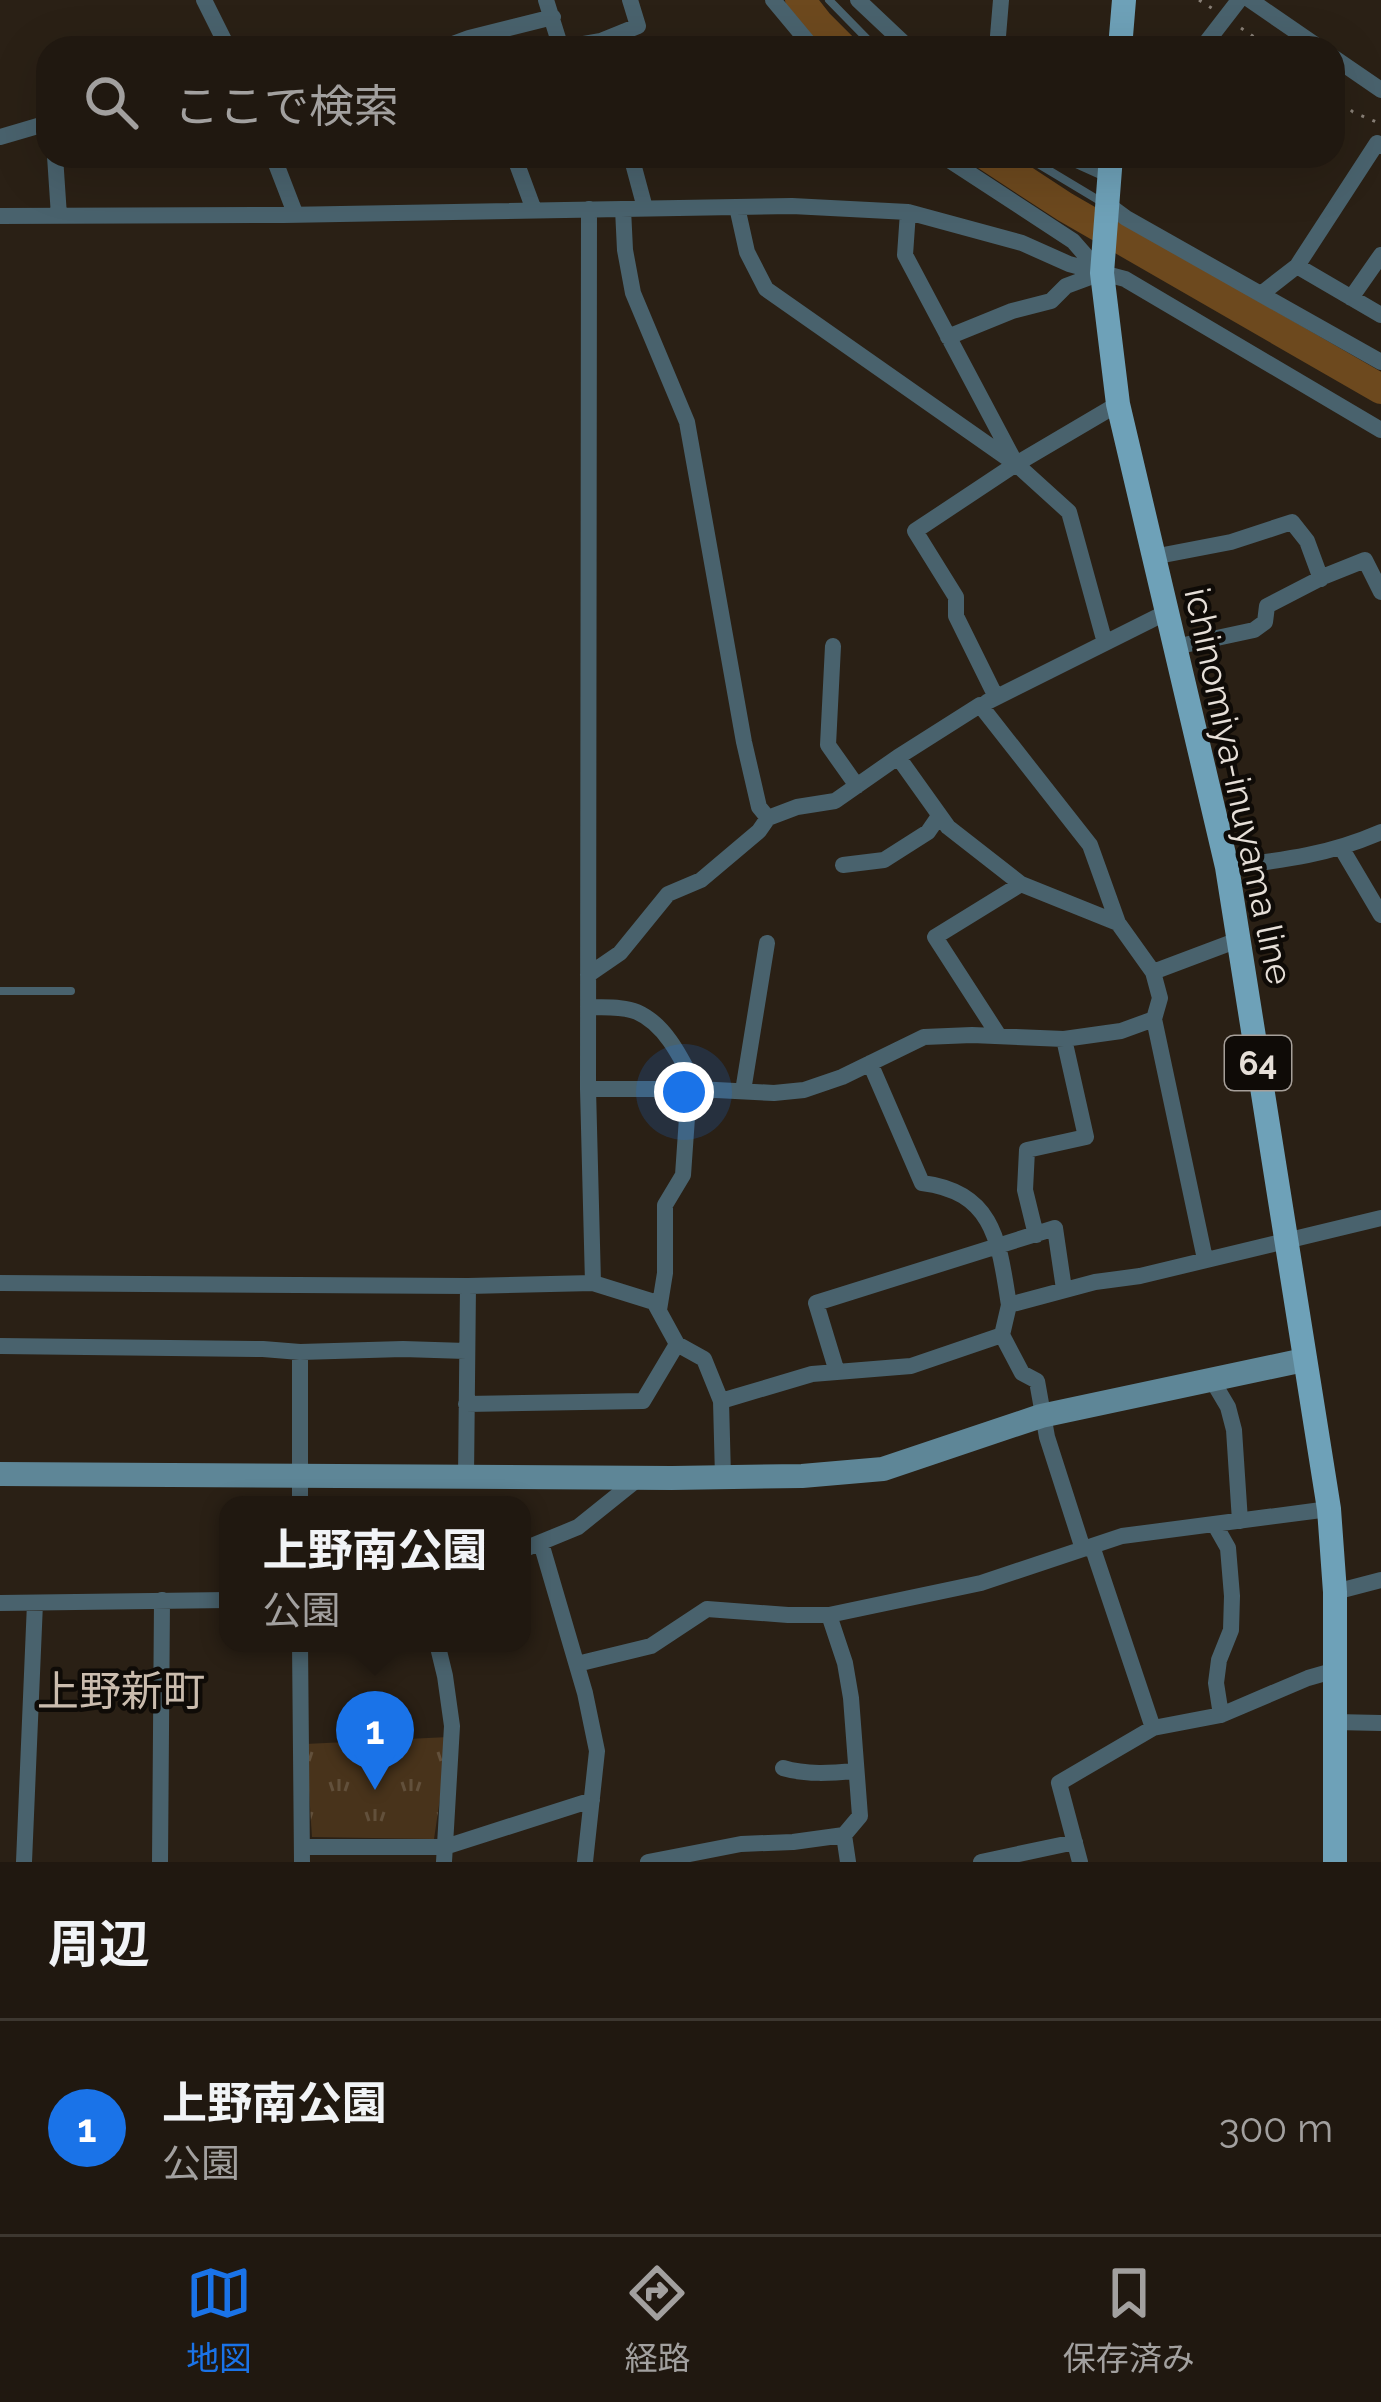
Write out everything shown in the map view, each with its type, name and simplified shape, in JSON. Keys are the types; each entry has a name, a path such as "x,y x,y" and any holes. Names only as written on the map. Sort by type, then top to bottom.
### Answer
{"main road":[{"path":"1121,36 1124,0"},
{"name":"ichinomiya-inuyama line","path":"1110,168 1102,273 1118,404 1227,867 1329,1509 1336,1592 1335,1862"}],"street":[{"path":"204,0 217,36"},
{"path":"619,36 638,26 630,0"},
{"path":"773,0 803,36"},
{"path":"858,0 896,36"},
{"path":"1211,36 1238,0"},
{"path":"1250,0 1302,36"},
{"path":"998,36 999,2"},
{"path":"487,36 549,9"},
{"path":"1345,65 1381,90"},
{"path":"0,136 36,126"},
{"path":"1261,294 1297,266 1377,143 1381,146"},
{"path":"56,168 58,216"},
{"path":"278,168 295,213"},
{"path":"518,168 534,210"},
{"path":"635,168 645,208"},
{"path":"961,168 1073,241 1102,273"},
{"path":"1107,204 1381,362"},
{"path":"0,216 792,206 908,212 1115,275 1381,430"},
{"path":"737,207 747,252 766,289 1016,464 1069,512 1106,643"},
{"path":"623,208 633,293 687,422 744,742 759,807 768,818"},
{"path":"589,209 592,1283"},
{"path":"908,212 905,256 1016,464"},
{"path":"1351,298 1381,255"},
{"path":"1297,266 1381,316"},
{"path":"948,337 1012,310 1051,301 1066,286 1102,273"},
{"path":"1118,404 915,531 956,597 956,616 988,701 1090,845 1118,923 1153,972 1160,998 1154,1019 1205,1259"},
{"path":"1154,557 1231,542 1292,522 1307,541 1321,579"},
{"path":"1175,647 1255,630 1265,622 1267,606 1365,560 1381,592"},
{"path":"588,975 620,952 668,894 701,880 768,818 835,801 988,701 1166,612"},
{"path":"833,646 828,745 857,786"},
{"path":"898,758 948,827 1021,884 1118,923"},
{"path":"843,866 884,860 928,832 939,816"},
{"path":"1227,867 1342,849 1381,832"},
{"path":"1342,849 1381,915"},
{"path":"999,1036 934,938 1021,884"},
{"path":"1153,972 1238,940"},
{"path":"743,1091 767,943"},
{"path":"588,1007 642,1014 680,1054 693,1089 683,1175 665,1205 665,1273 659,1311"},
{"path":"588,1089 804,1090 924,1037 1064,1039 1121,1031 1154,1019"},
{"path":"1036,1235 1025,1190 1028,1150 1086,1137 1064,1039"},
{"path":"870,1063 922,1183 963,1193 976,1204 999,1246 1010,1305 1002,1335 1022,1373 1036,1382 1041,1416 1153,1728"},
{"path":"1010,1305 1381,1217"},
{"path":"837,1372 816,1303 1055,1228 1064,1289"},
{"path":"0,1283 592,1283 654,1302 677,1344 704,1359 721,1402 723,1477"},
{"path":"466,1477 469,1286"},
{"path":"721,1402 812,1374 911,1366 1002,1335"},
{"path":"466,1404 643,1401 677,1344"},
{"path":"0,1346 466,1352"},
{"path":"300,1352 300,1496"},
{"path":"0,1474 639,1478 802,1476 884,1469 1041,1416 1304,1360"},
{"path":"1212,1380 1234,1430 1240,1521"},
{"path":"531,1547 578,1527 639,1478"},
{"path":"577,1664 651,1646 707,1609 829,1615 982,1582 1122,1536 1329,1509"},
{"path":"1215,1525 1228,1548 1232,1595 1231,1630 1216,1683 1222,1715"},
{"path":"541,1543 597,1751 585,1862"},
{"path":"1336,1592 1381,1580"},
{"path":"160,1862 161,1600"},
{"path":"0,1603 219,1600"},
{"path":"24,1862 34,1603"},
{"path":"648,1862 741,1844 844,1835 860,1816 851,1698 829,1615"},
{"path":"300,1652 302,1854 444,1855 592,1800"},
{"path":"439,1652 452,1726 444,1855"},
{"path":"1080,1862 1059,1783 1153,1728 1222,1715 1336,1670"},
{"path":"1335,1722 1381,1723"},
{"path":"783,1768 856,1771"},
{"path":"844,1835 848,1862"},
{"path":"980,1862 1022,1858 1075,1842"}],"lane":[{"path":"829,0 864,36"},
{"path":"1044,168 1107,204"},
{"path":"0,992 70,991"}],"path":[{"path":"1345,105 1381,124"}],"green space":[{"path":"449,1737 434,1839 312,1837 306,1744"}],"waterway":[{"path":"800,0 831,36"},
{"path":"1005,168 1381,389"}],"place":[{"name":"上野南公園","path":"375,1790"}],"district":[{"name":"上野新町","path":"121,1691"}]}
